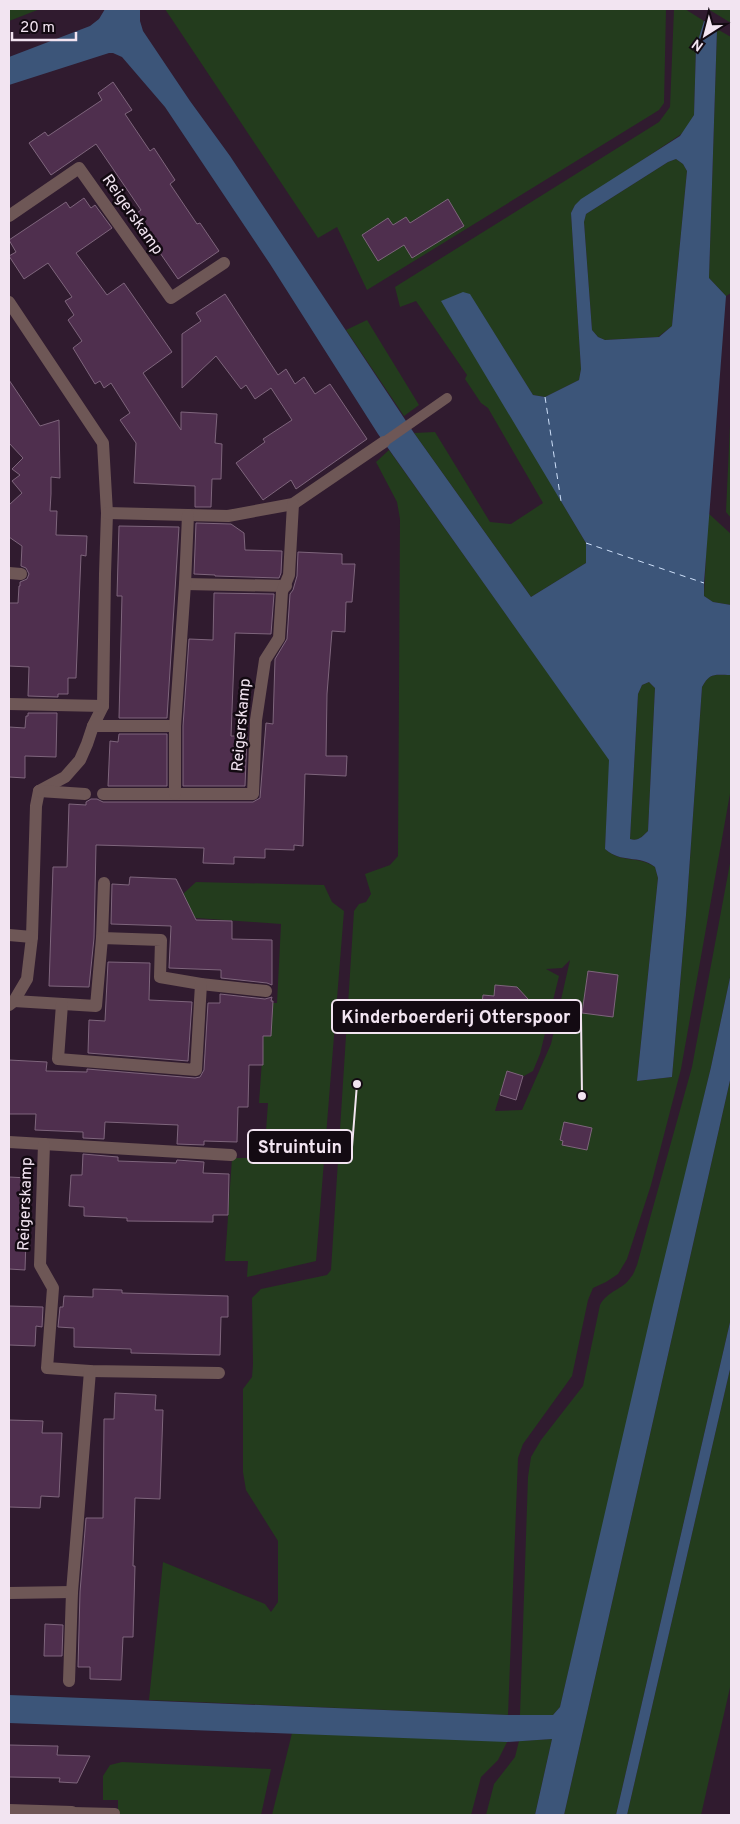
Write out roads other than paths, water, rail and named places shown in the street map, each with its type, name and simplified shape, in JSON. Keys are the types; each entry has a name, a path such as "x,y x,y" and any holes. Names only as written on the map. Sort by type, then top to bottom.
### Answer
{"street":[{"name":"Reigerskamp","path":"9,216 79,168 171,298 224,263"},
{"path":"9,302 103,443 107,513 103,706 80,760 64,777 39,791 36,806 32,937 27,979 12,1003"},
{"path":"107,513 228,516 293,504 384,442"},
{"name":"Reigerskamp","path":"103,794 253,794 256,720 265,660 279,638 282,592 290,575 293,504"},
{"path":"175,794 175,726 188,515"},
{"path":"185,584 286,586"},
{"path":"9,704 103,706"},
{"path":"93,726 175,726"},
{"path":"39,791 85,794"},
{"path":"12,1003 96,1006 102,938 104,883"},
{"path":"9,935 32,937"},
{"path":"102,938 161,940 160,977 201,984 266,991"},
{"path":"62,1004 58,1059 196,1070 201,984"},
{"name":"Reigerskamp","path":"9,1142 231,1156"},
{"name":"Reigerskamp","path":"44,1144 40,1265 53,1288 47,1368 90,1371 219,1372"},
{"path":"69,1681 72,1592 90,1371"},
{"path":"9,1593 72,1592"},
{"path":"9,1810 72,1814"}],"lane":[{"path":"384,442 447,398"},
{"path":"72,1814 115,1813"}],"water":[{"path":"105,9 140,9 140,21 143,31 230,156 414,433 531,597 586,563 586,543 441,301 463,292 470,294 533,395 545,397 579,380 581,369 571,213 581,199 680,136 694,115 696,47 704,21 717,29 709,278 726,296 704,596 713,602 731,605 731,675 714,675 702,687 686,915 672,1077 637,1081 658,878 655,867 649,863 611,854 605,849 609,760 378,434 270,264 165,107 122,57 109,53 9,85 9,57 90,26 99,19","holes":["676,159 683,164 687,171 672,326 659,337 605,340 598,337 592,330 584,222 586,214 668,162","649,682 655,688 648,831 640,838 633,840 630,839 638,694 642,685"]},
{"path":"731,973 731,1076 564,1815 535,1815 552,1739 507,1742 9,1723 9,1695 508,1715 553,1715 560,1707 653,1305 711,1067"},
{"path":"731,1318 731,1365 627,1815 616,1815"}],"place":[{"name":"Struintuin","path":"357,1084"},
{"name":"Kinderboerderij Otterspoor","path":"582,1096"}]}
